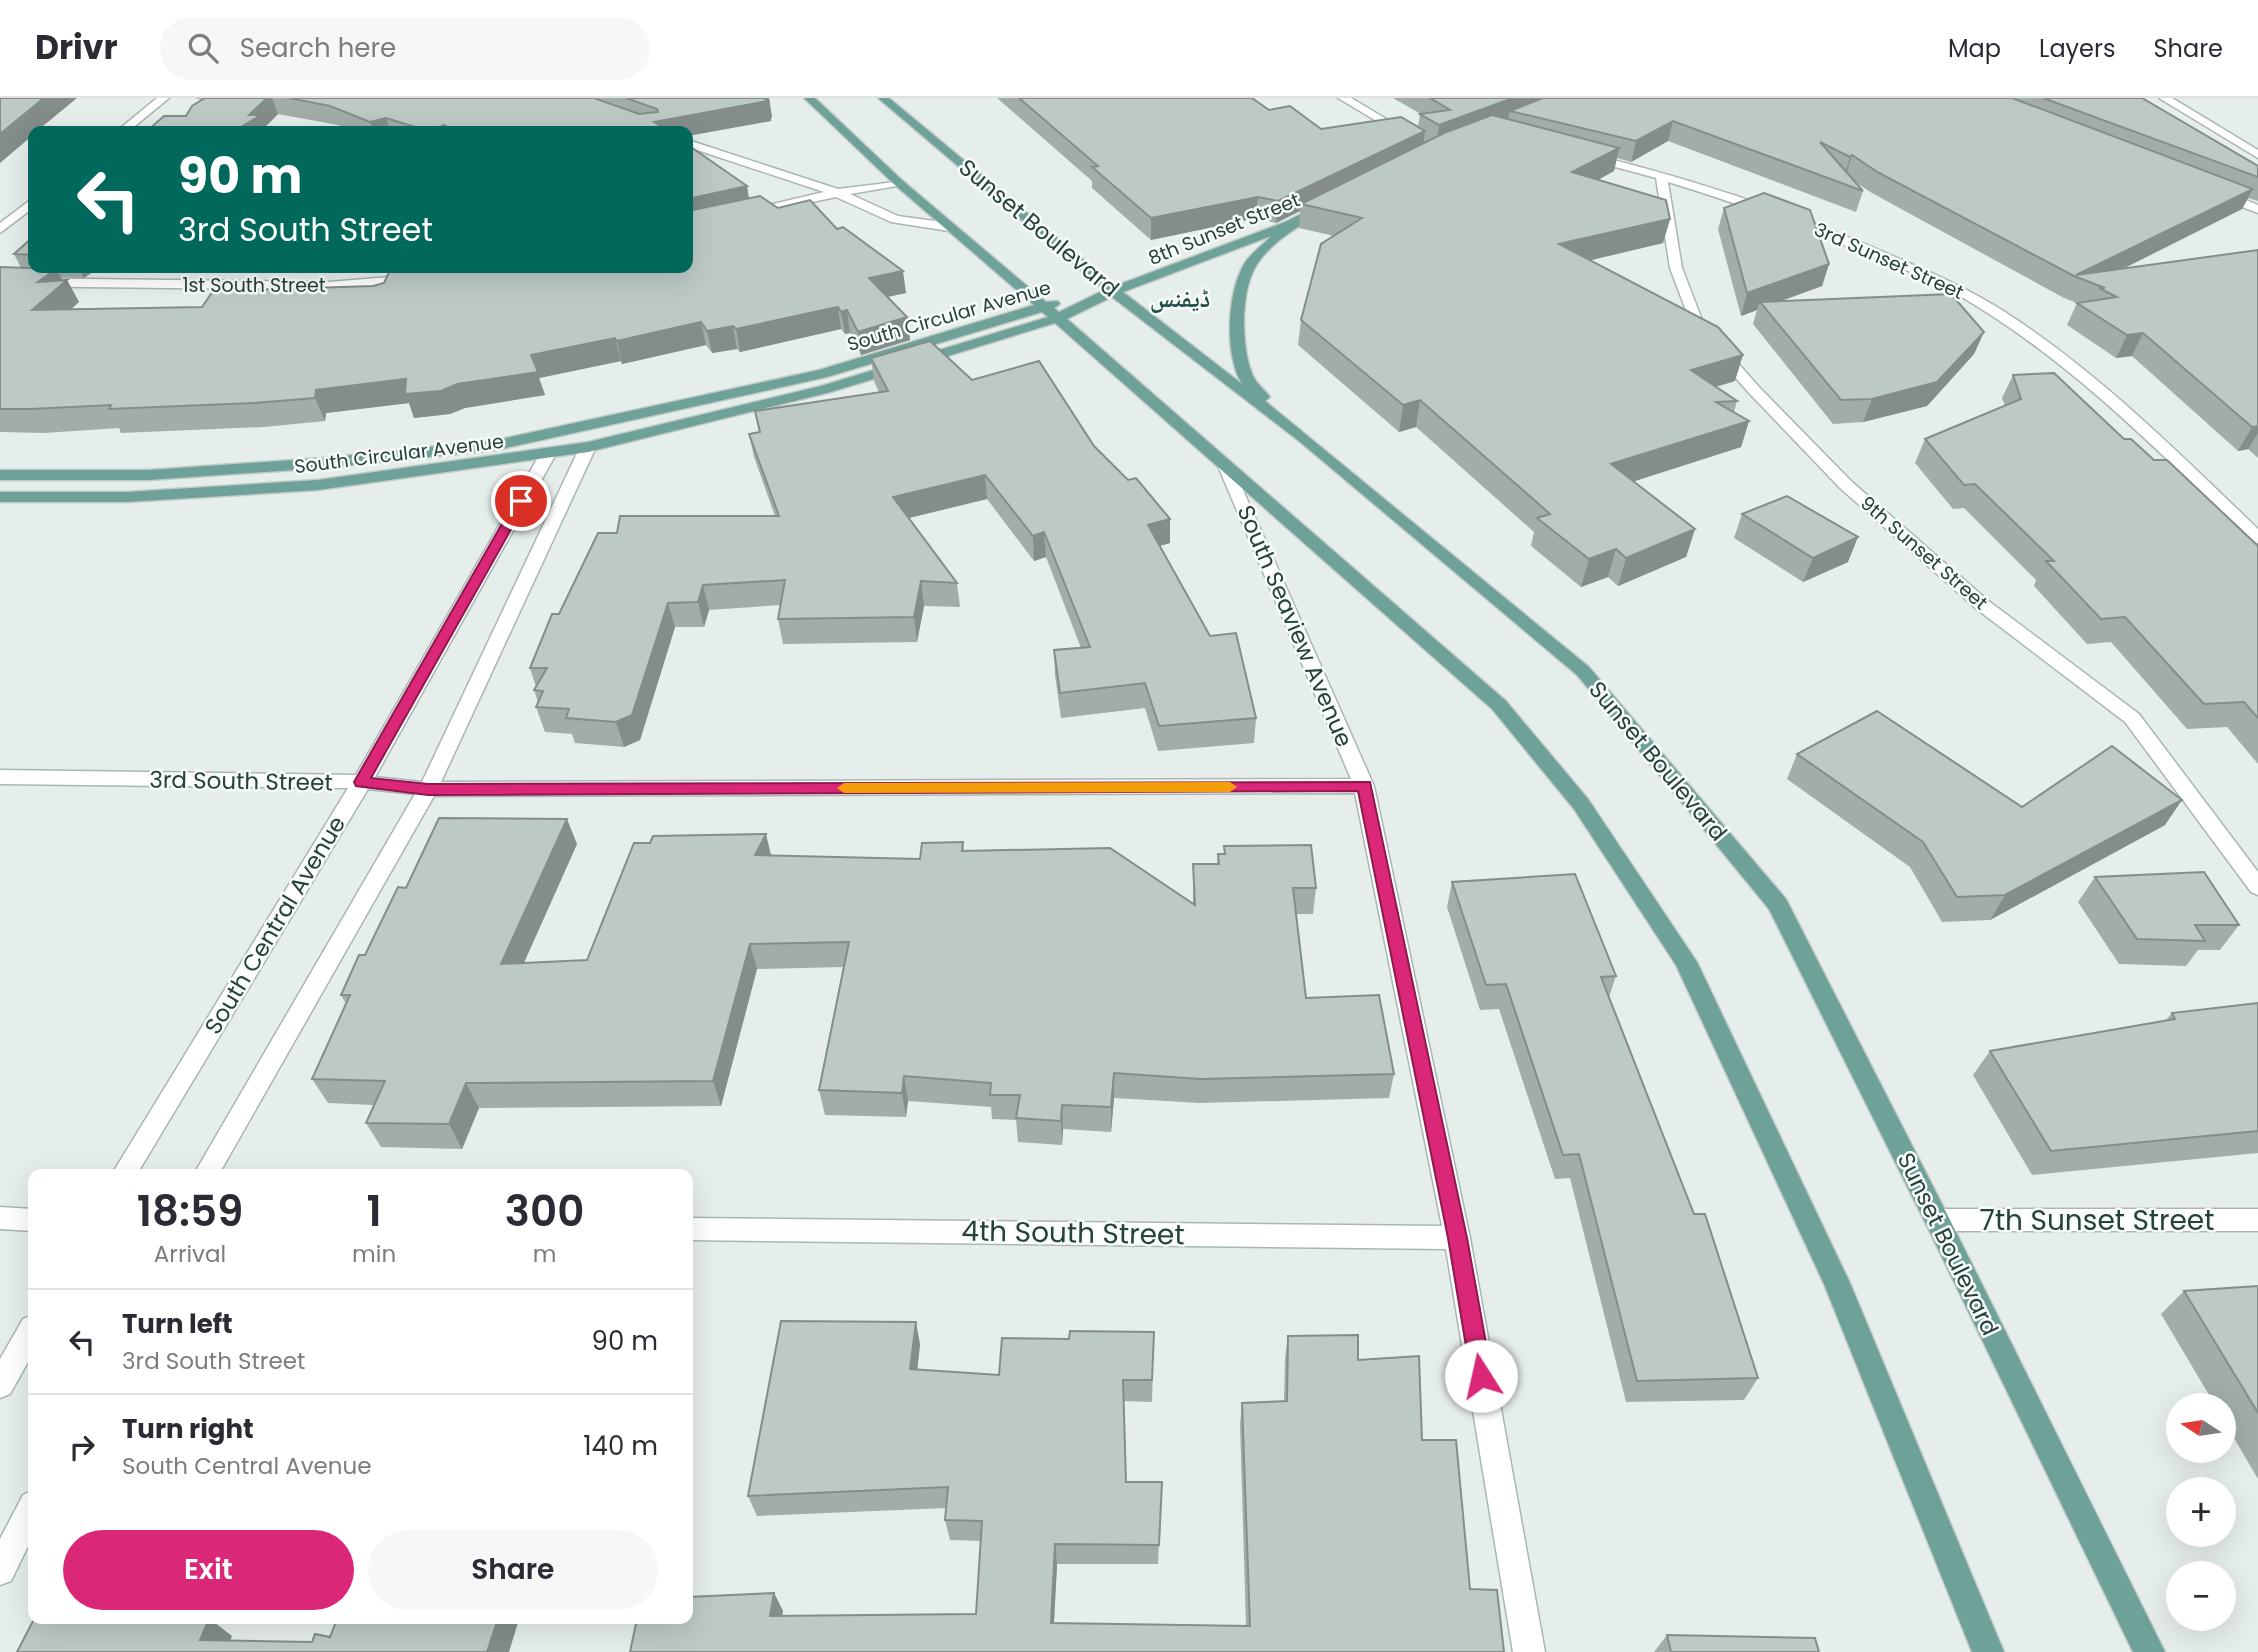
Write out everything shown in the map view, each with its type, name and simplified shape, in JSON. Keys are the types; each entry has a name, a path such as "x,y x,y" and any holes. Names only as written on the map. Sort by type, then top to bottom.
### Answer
{"main road":[{"path":"809,98 949,227 1500,705 1581,804 1686,962 1837,1283 1988,1652"},
{"name":"Sunset Boulevard","path":"883,98 1114,291 1304,438 1583,671 1778,905 1937,1220 2149,1652"},
{"name":"8th Sunset Street","path":"1114,291 1289,225 1338,201"},
{"path":"1289,225 1250,265 1238,306 1237,345 1247,380 1304,438"},
{"name":"South Circular Avenue","path":"0,497 127,497 318,485 588,447 827,389 1114,291"},
{"name":"South Circular Avenue","path":"0,475 149,475 323,463 497,445 822,373 1050,312"}],"street":[{"path":"128,126 164,98"},
{"path":"1343,98 1413,139"},
{"path":"2164,98 2258,155"},
{"path":"693,145 837,193 895,219 949,227"},
{"name":"3rd Sunset Street","path":"1583,155 1661,175 1836,235 1959,290 2056,355 2164,448 2258,538"},
{"name":"9th Sunset Street","path":"1661,175 1676,268 1698,326 1754,390 1846,485 1980,603 2132,718 2258,887"},
{"path":"742,215 837,193 899,183"},
{"path":"2207,189 2258,209"},
{"path":"0,229 28,206"},
{"path":"128,285 141,273"},
{"name":"1st South Street","path":"0,282 329,286 424,278"},
{"path":"209,1169 428,789 588,447"},
{"name":"South Central Avenue","path":"127,1169 362,782 548,454"},
{"name":"South Seaview Avenue","path":"1226,466 1364,786 1457,1238 1529,1652"},
{"name":"3rd South Street","path":"0,777 362,782 428,789 1364,786"},
{"path":"0,1218 28,1220"},
{"name":"7th Sunset Street","path":"1937,1220 2258,1220"},
{"name":"4th South Street","path":"693,1229 1457,1238"},
{"path":"0,1385 28,1337"},
{"path":"0,1570 28,1515"}],"building":[{"path":"0,98 44,98 0,134"},
{"path":"205,98 267,98 249,115 261,115 242,126 153,126 164,116 186,116 192,106"},
{"path":"289,98 594,98 639,114 658,112 657,109 626,98 768,98 765,99 768,101 654,122 660,126 412,126 386,118 370,122 330,106"},
{"path":"1019,98 1252,98 1269,110 1290,106 1321,129 1401,117 1425,131 1278,201 1258,197 1151,218 1092,167 1098,166"},
{"path":"1430,98 1513,98 1439,125 1420,114 1450,110"},
{"path":"1543,98 2012,98 2253,189 2076,275 2258,250 2258,426 2252,427 2143,333 2127,335 2077,303 2117,297 2099,288 2105,288 2074,276 1879,173 1852,155 1850,157 1820,142 1863,191 1673,121 1636,141 1510,111"},
{"path":"2043,98 2142,98 2258,166 2258,177"},
{"path":"1492,115 1619,148 1572,172 1666,200 1670,219 1559,244 1718,327 1743,355 1691,370 1737,401 1716,402 1749,421 1611,464 1695,529 1626,558 1616,549 1589,559 1537,518 1550,514 1420,400 1403,405 1301,320 1321,244 1362,218 1301,204 1444,133"},
{"path":"693,148 747,186 693,198"},
{"path":"1764,193 1810,210 1829,264 1747,293 1724,208"},
{"path":"760,196 778,208 810,200 837,229 843,227 903,271 869,278 907,317 858,332 847,310 841,312 838,307 736,329 733,326 707,331 701,322 617,341 615,338 531,355 538,372 457,384 441,391 405,394 406,379 316,390 315,398 254,403 109,409 111,405 0,409 0,267 28,268 28,273 50,273 38,282 67,280 32,310 202,307 213,291 373,286 384,283 389,273 693,273 693,210"},
{"path":"28,241 28,255 14,254"},
{"path":"1951,294 1984,332 1937,382 1872,399 1841,400 1760,302"},
{"path":"930,341 972,380 1039,361 1094,446 1128,480 1136,478 1170,519 1148,525 1210,636 1236,633 1256,718 1159,726 1145,683 1060,693 1054,650 1090,647 1044,532 1033,536 985,475 893,497 957,583 921,581 914,617 778,619 785,580 703,585 698,602 668,603 632,715 616,722 566,718 569,709 536,707 543,691 534,690 547,668 530,668 552,614 559,614 598,533 617,533 620,516 779,516 749,434 760,432 755,411 888,391 871,358"},
{"path":"2054,373 2124,439 2131,439 2154,460 2167,460 2258,546 2258,718 2244,702 2204,704 2125,617 2101,619 2046,561 2054,561 1975,484 1964,485 1925,439 2021,399 2013,375"},
{"path":"1787,496 1858,537 1813,558 1742,514"},
{"path":"1877,711 2022,807 2112,746 2182,800 2005,895 1957,897 1923,842 1797,754"},
{"path":"439,818 567,819 501,964 587,960 634,843 650,843 653,836 766,834 755,855 920,859 922,843 963,842 962,851 1110,848 1195,905 1193,864 1219,864 1218,854 1225,854 1224,846 1311,845 1316,888 1293,888 1306,998 1379,995 1394,1074 1201,1079 1114,1073 1111,1107 1062,1105 1061,1121 1016,1118 1020,1095 990,1095 991,1083 904,1076 902,1093 819,1090 849,942 750,944 713,1081 466,1083 449,1124 366,1123 385,1081 312,1079 350,995 341,995 359,955 365,955 398,887 406,888"},
{"path":"2204,872 2239,925 2195,925 2205,941 2137,939 2095,877"},
{"path":"1575,874 1616,976 1601,977 1694,1214 1705,1214 1758,1378 1637,1381 1579,1154 1563,1155 1506,984 1486,985 1452,882"},
{"path":"2258,1003 2258,1131 2051,1151 1990,1051 2175,1019 2172,1013"},
{"path":"2258,1286 2258,1413 2184,1291"},
{"path":"781,1321 916,1322 910,1369 999,1375 1002,1338 1069,1339 1070,1331 1154,1332 1152,1380 1123,1380 1126,1482 1162,1482 1159,1545 1055,1544 1051,1623 1250,1626 1242,1403 1287,1401 1288,1336 1358,1335 1358,1360 1419,1356 1422,1440 1456,1440 1470,1589 1497,1590 1504,1652 630,1652 636,1624 693,1624 693,1597 774,1593 770,1616 976,1614 982,1521 945,1520 948,1487 748,1496"},
{"path":"31,1624 207,1624 200,1640 312,1642 315,1634 330,1637 335,1624 496,1624 487,1652 17,1652"},
{"path":"1667,1635 1815,1638 1819,1652 1671,1652"}],"slow traffic":[{"path":"844,788 1230,787"}],"district":[{"name":"ڈیفنس","path":"1180,298"}],"route":[{"path":"521,501 362,782 428,789 1364,786 1457,1238 1481,1376"}]}
